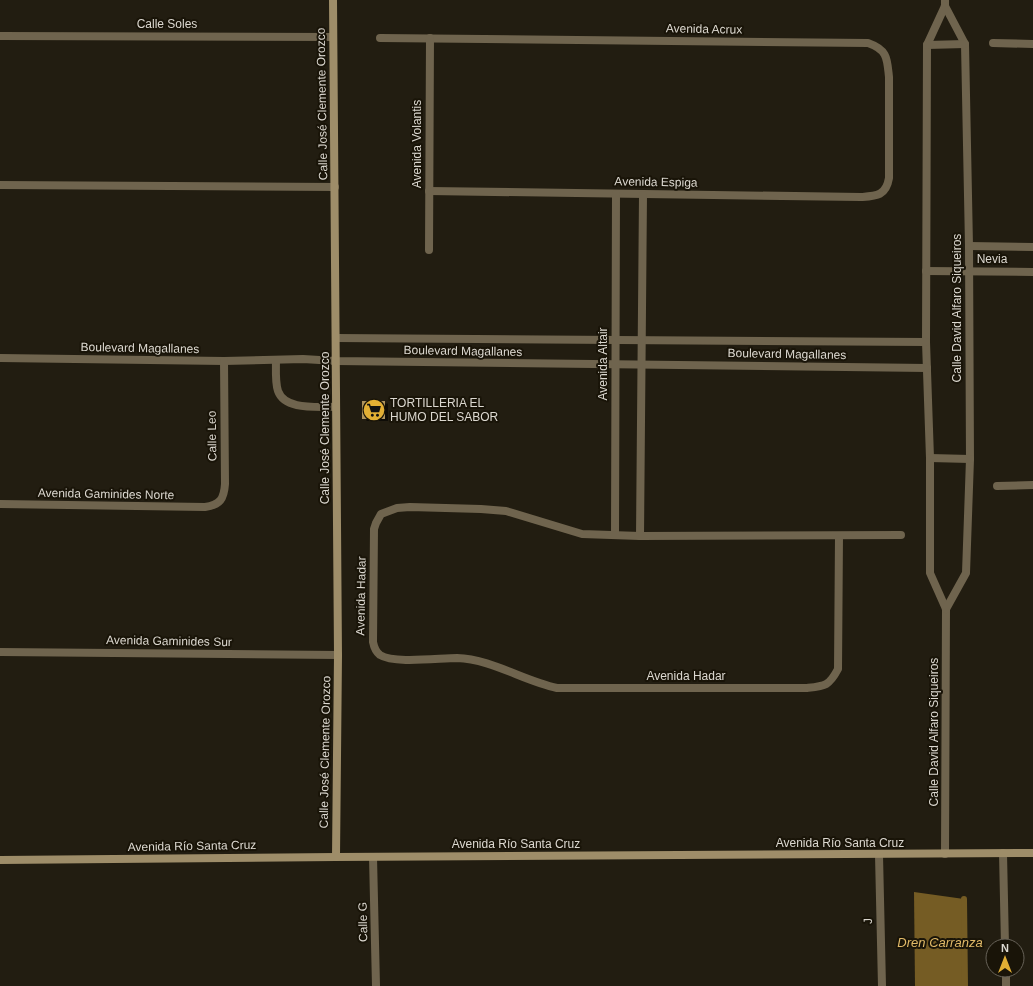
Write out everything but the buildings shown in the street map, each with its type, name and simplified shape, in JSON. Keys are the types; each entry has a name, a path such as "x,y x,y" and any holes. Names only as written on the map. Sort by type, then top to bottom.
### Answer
{"main road":[{"name":"Calle José Clemente Orozco","path":"332,0 334,37 338,655 336,857"},
{"name":"Avenida Río Santa Cruz","path":"0,860 1033,853"}],"street":[{"name":"Calle David Alfaro Siqueiros","path":"944,3 965,44 969,246 970,459 966,574 946,609"},
{"name":"Calle David Alfaro Siqueiros","path":"944,3 927,45 926,342 930,458 930,574 946,609 945,854"},
{"name":"Calle Soles","path":"0,36 334,37"},
{"name":"Avenida Acrux","path":"380,38 868,43 878,46 884,51 889,77 889,178 888,185 883,192"},
{"name":"Avenida Volantis","path":"429,250 430,38"},
{"path":"993,43 1033,44"},
{"path":"927,45 965,44"},
{"path":"0,185 335,187"},
{"name":"Avenida Espiga","path":"429,191 861,197 872,196 883,192"},
{"name":"Avenida Altair","path":"615,535 616,194"},
{"path":"640,536 643,195"},
{"name":"Nevia","path":"969,246 1033,247"},
{"name":"Nevia","path":"926,271 1033,272"},
{"name":"Boulevard Magallanes","path":"336,338 926,342"},
{"name":"Boulevard Magallanes","path":"0,358 224,361 303,359 336,362 927,368"},
{"path":"276,360 277,389 281,398 292,404 336,407"},
{"name":"Calle Leo","path":"212,506 218,503 224,492 224,361"},
{"path":"930,458 970,459"},
{"path":"997,486 1033,485"},
{"name":"Avenida Gaminides Norte","path":"0,504 212,506"},
{"name":"Avenida Hadar","path":"839,536 838,669 831,681 821,686 807,688 557,688 541,685 484,662 459,658 395,659 380,655 374,648 374,529 381,514 398,508 481,508 506,511 582,534 640,536 901,535"},
{"name":"Avenida Gaminides Sur","path":"0,652 338,655"},
{"path":"1003,853 1005,938"},
{"name":"J","path":"879,855 882,986"},
{"name":"Calle G","path":"373,857 376,986"}],"water":[{"name":"Dren Carranza","path":"914,892 964,899 965,986 915,986"}],"waterway":[{"path":"964,899 965,986"}],"place":[{"name":"TORTILLERIA EL HUMO DEL SABOR","path":"374,410"}]}
